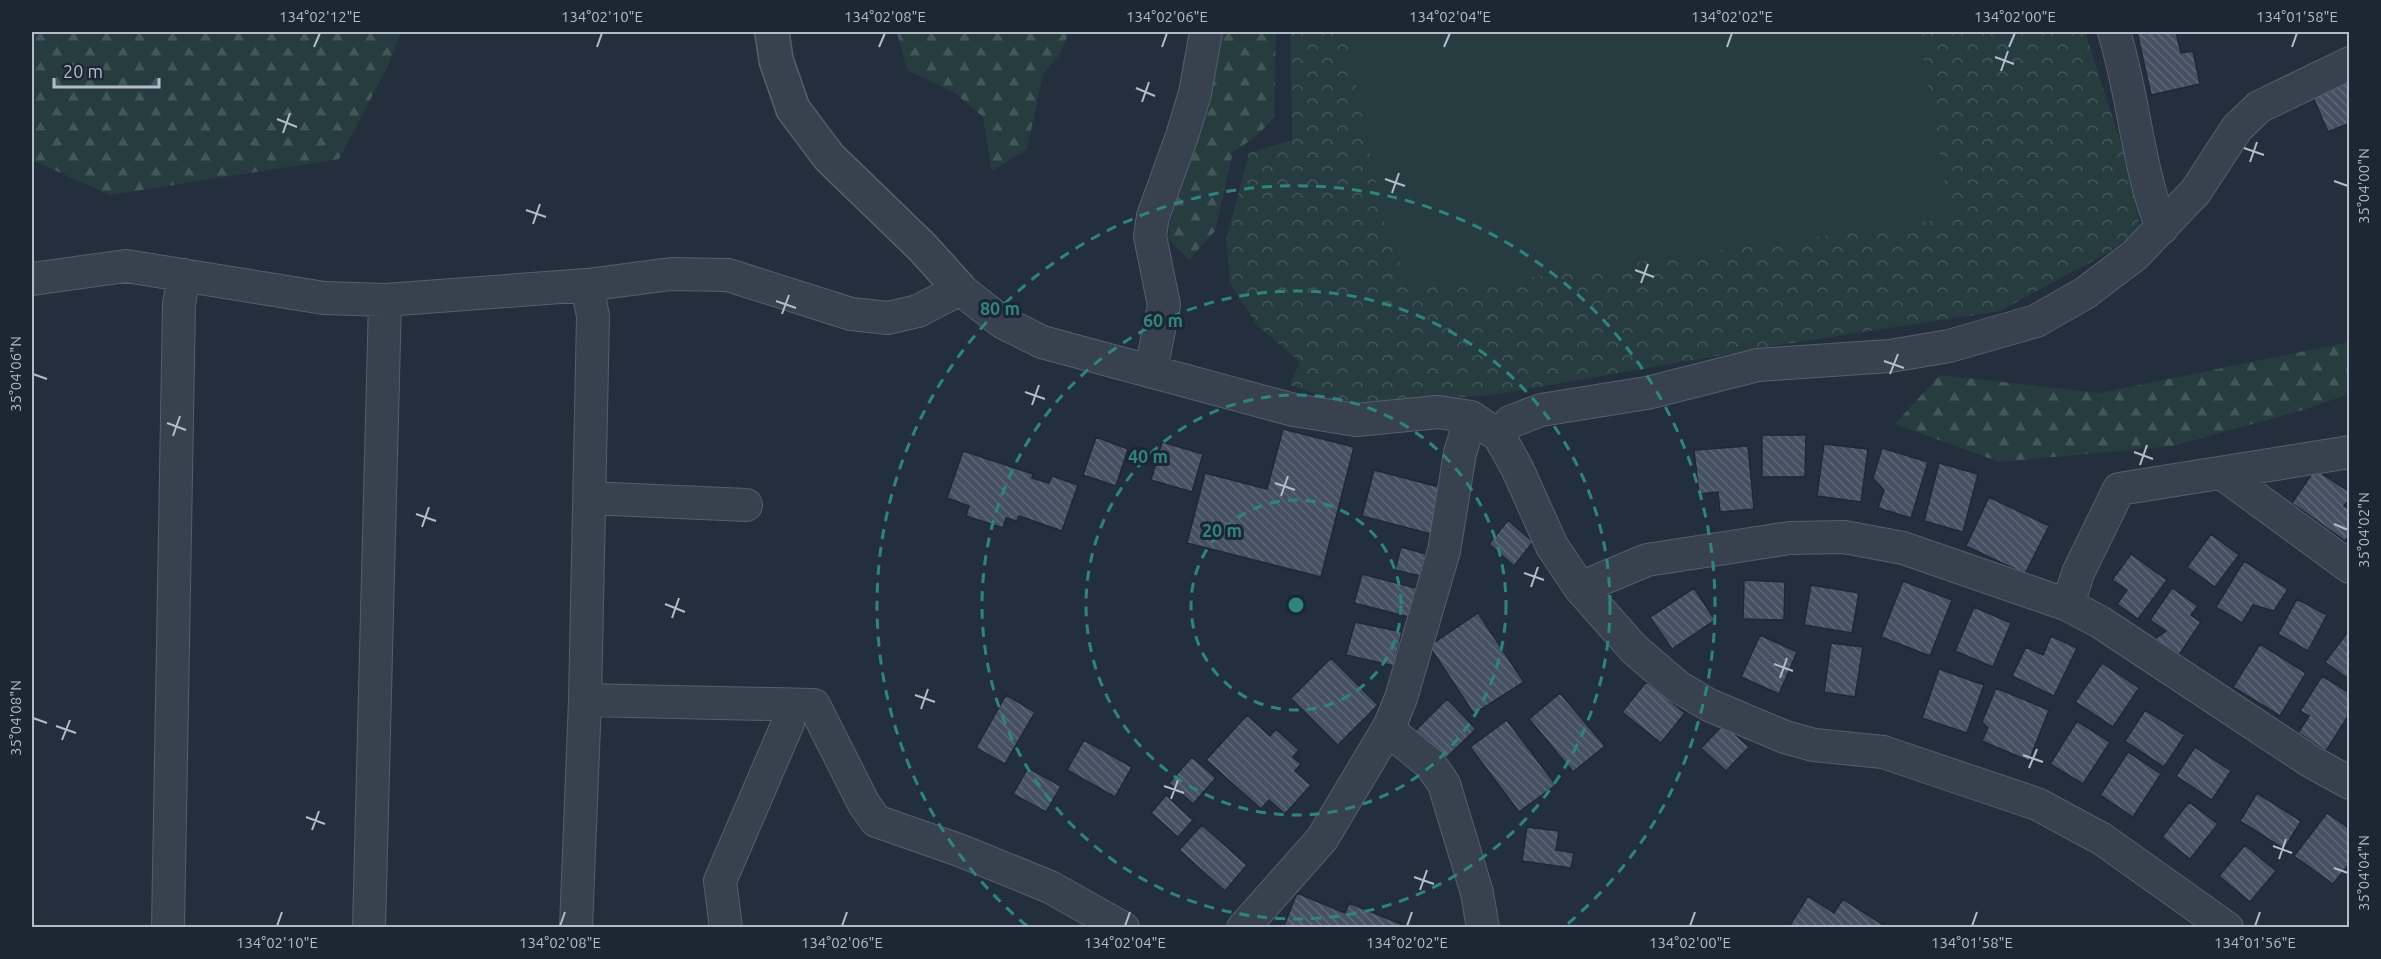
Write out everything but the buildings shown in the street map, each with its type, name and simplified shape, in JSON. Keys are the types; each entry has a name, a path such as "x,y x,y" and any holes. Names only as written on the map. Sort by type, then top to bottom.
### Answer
{"street":[{"path":"772,32 776,60 793,109 829,157 923,248 960,289 1002,322 1042,342 1294,410 1356,420 1438,412 1471,417 1499,436 1517,468 1552,546 1580,588 1635,649 1677,686 1709,705 1785,737 1814,745 1883,752 2037,804 2102,839 2227,927"},
{"path":"1151,370 1164,305 1150,236 1153,216 1195,93 1206,32"},
{"path":"2114,32 2143,167 2162,228"},
{"path":"1499,436 1510,422 1541,410 1647,393 1758,365 1890,357 1939,348 2036,321 2085,293 2135,255 2196,191 2236,128 2259,107 2349,63"},
{"path":"32,279 126,266 324,298 385,300 587,285 671,273 728,275 851,314 888,318 918,311 960,289"},
{"path":"168,927 179,304 184,275"},
{"path":"576,927 585,700 593,316 587,285"},
{"path":"369,927 385,300"},
{"path":"1243,927 1322,839 1390,725 1401,698 1444,551 1460,453 1471,417"},
{"path":"2068,605 2078,573 2119,489 2349,452"},
{"path":"2223,474 2349,567"},
{"path":"589,498 746,505"},
{"path":"1580,588 1647,560 1790,538 1844,537 1904,548 2068,605 2100,622 2310,761 2349,783"},
{"path":"585,700 814,705 864,804 876,821 959,850 1050,887 1123,927"},
{"path":"726,927 720,881 789,723 789,705"},
{"path":"1390,725 1397,737 1430,764 1444,784 1477,893 1483,927"}],"green space":[{"path":"32,32 401,32 387,68 339,159 110,195 32,160"},
{"path":"897,32 1069,32 1060,54 1043,74 1027,149 992,171 983,117 955,93 907,70"},
{"path":"1221,32 1276,32 1274,117 1258,135 1233,152 1215,231 1189,260 1168,238 1175,192"},
{"path":"1290,32 2085,32 2129,169 2140,228 2109,252 2000,311 1786,344 1493,395 1383,403 1335,401 1290,385 1300,362 1257,325 1230,283 1226,240 1249,153 1292,140"},
{"path":"1346,32 1919,32 1951,218 1454,288 1419,283 1406,272 1388,241"},
{"path":"2349,342 2349,394 2303,410 2173,446 2000,462 1895,424 1940,375 2100,393"}]}
